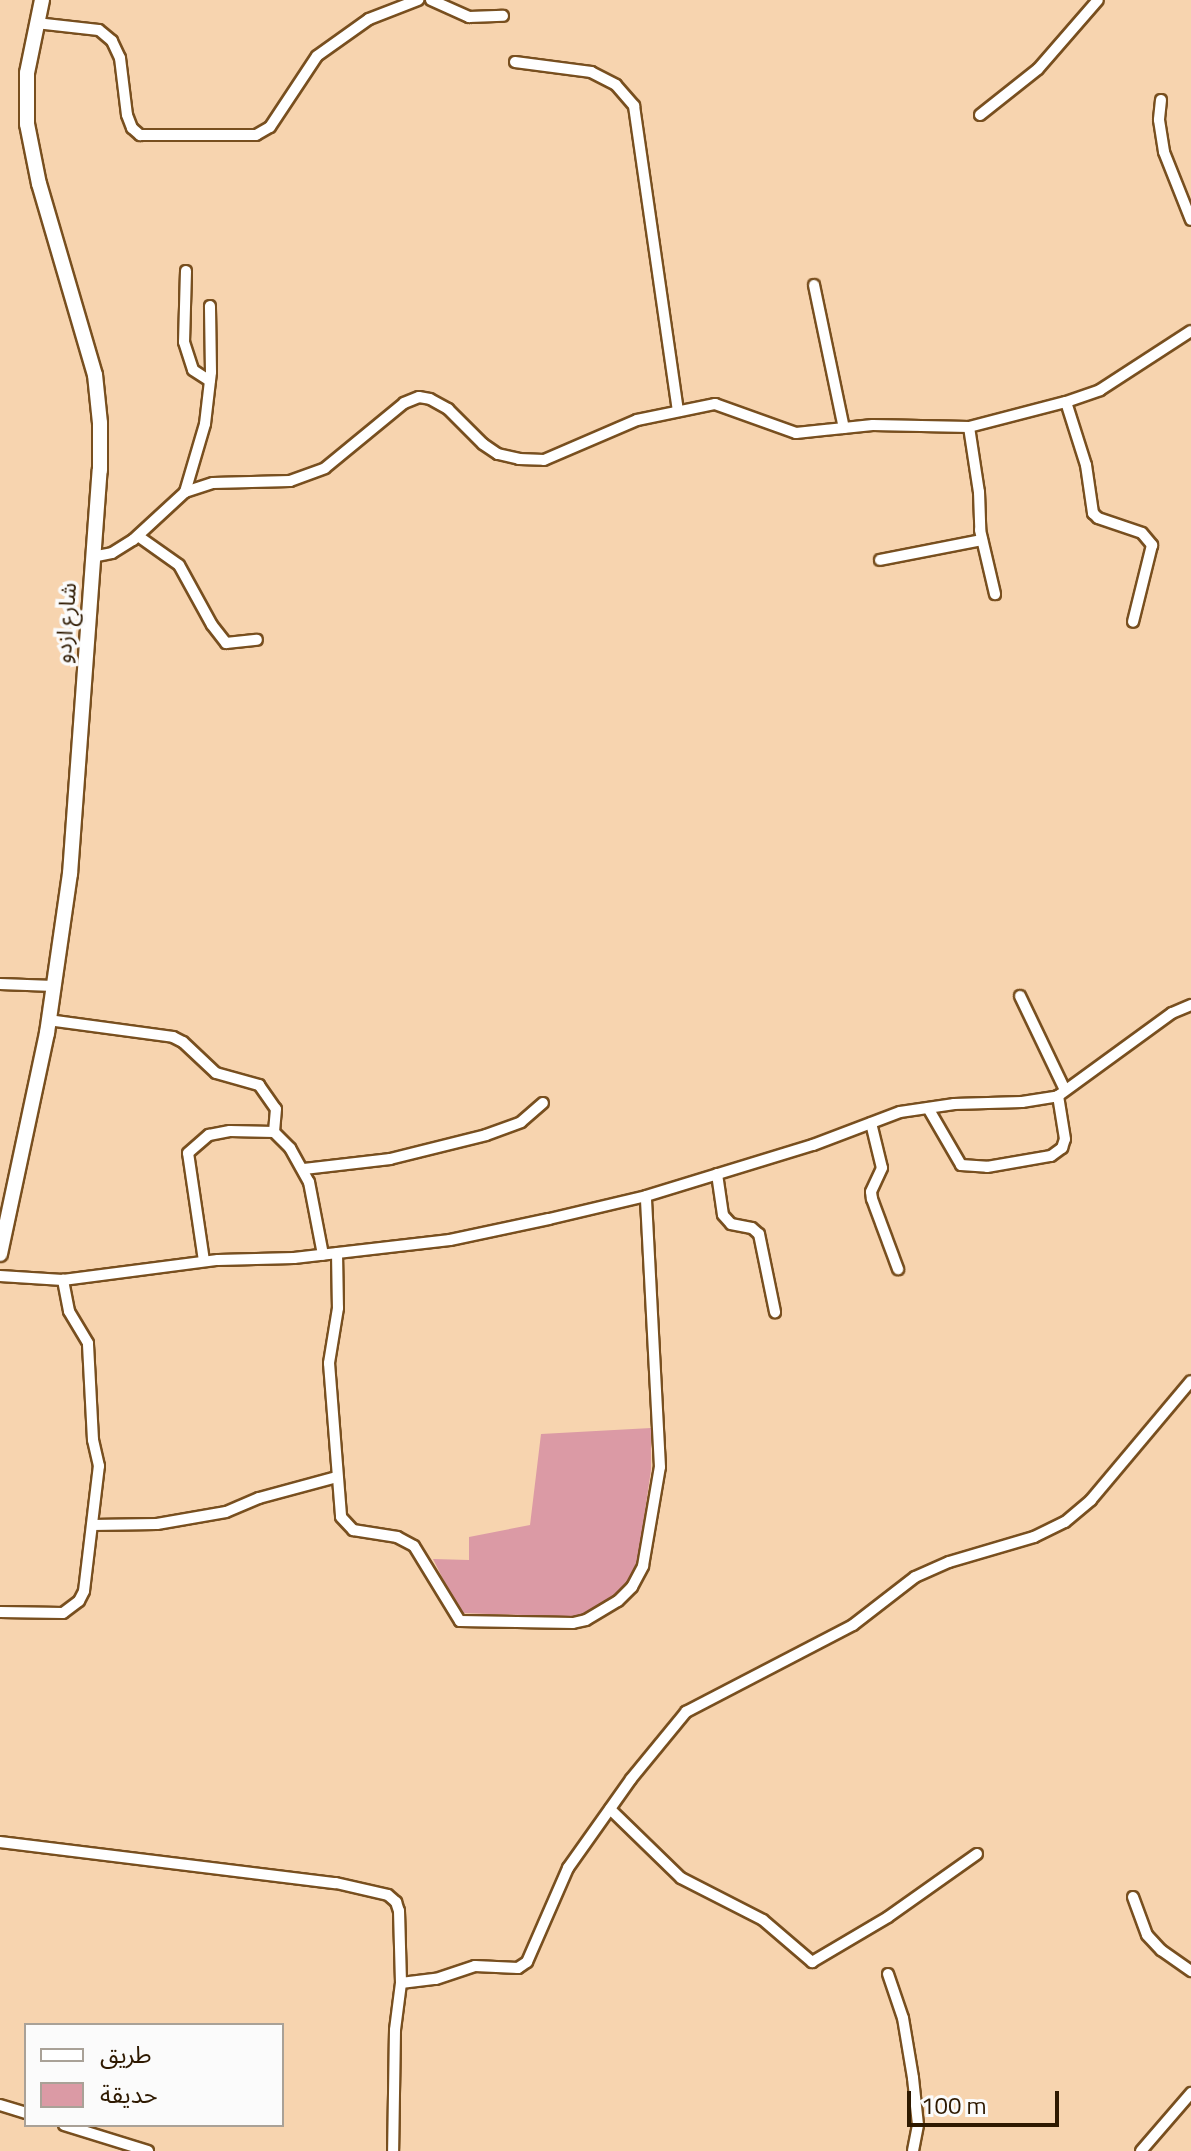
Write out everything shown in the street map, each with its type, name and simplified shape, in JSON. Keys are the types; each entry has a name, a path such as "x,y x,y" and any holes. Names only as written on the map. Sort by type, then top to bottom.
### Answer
{"street":[{"name":"شارع ازدو","path":"0,1254 48,1020 70,874 100,423 95,375 39,184 27,124 27,73 42,0"},
{"path":"36,23 99,30 112,41 120,58 127,115 132,128 140,135 256,135 270,127 317,56 369,19 418,0"},
{"path":"431,0 469,17 503,16"},
{"path":"980,115 1038,69 1098,0"},
{"path":"515,62 591,72 616,85 634,106 678,410"},
{"path":"1161,100 1159,120 1164,152 1191,220"},
{"path":"186,271 184,342 193,370 210,381"},
{"path":"814,285 844,428"},
{"path":"185,492 205,424 210,381 210,306"},
{"path":"92,557 112,553 138,536 185,492 213,483 290,481 325,468 404,403 419,397 448,409 483,444 498,454 519,459 544,460 637,420 715,404 796,433 844,428 969,427 1100,390 1191,331"},
{"path":"1066,402 1086,465 1093,513 1098,518 1142,533 1152,545 1133,622"},
{"path":"969,427 982,540 995,594"},
{"path":"138,536 179,565 212,625 226,643 257,640"},
{"path":"880,560 982,540"},
{"path":"0,984 54,986"},
{"path":"928,1108 961,1165 987,1167 1051,1156 1062,1148 1065,1139 1061,1093 1020,996"},
{"path":"0,1276 63,1280 204,1261 323,1255 450,1240 646,1196 871,1123 928,1108 1022,1102 1061,1093 1172,1013 1191,1005"},
{"path":"48,1020 173,1037 183,1042 216,1073 259,1085 276,1109 274,1132 304,1169 323,1255"},
{"path":"304,1169 390,1159 486,1135 521,1122 543,1103"},
{"path":"871,1123 882,1168 872,1199 898,1269"},
{"path":"204,1261 188,1153 209,1135 274,1132"},
{"path":"717,1174 723,1215 731,1224 752,1228 759,1234 775,1312"},
{"path":"337,1253 338,1308 329,1363 341,1517 346,1526 363,1533 397,1537 414,1546 460,1621 573,1623 586,1620 618,1601 632,1587 643,1566 660,1467 646,1196"},
{"path":"0,1612 63,1613 79,1601 84,1591 99,1466 93,1440 88,1343 69,1311 63,1280"},
{"path":"401,1983 436,1979 475,1966 518,1968 527,1962 554,1895 610,1809 686,1712 703,1700 853,1625 915,1577 949,1562 1034,1537 1065,1522 1091,1500 1191,1381"},
{"path":"92,1525 157,1524 226,1512 259,1498 337,1477"},
{"path":"610,1809 681,1878 763,1920 812,1962 888,1917 977,1854"},
{"path":"0,1842 336,1883 388,1895 396,1902 399,1911 401,1983 395,2030 393,2151"},
{"path":"1133,1897 1147,1935 1161,1950 1191,1971"},
{"path":"888,1974 903,2018 913,2078 918,2125 913,2151"},
{"path":"1141,2151 1191,2093"},
{"path":"0,2105 24,2112"},
{"path":"70,2127 148,2151"}],"green space":[{"path":"651,1428 651,1470 637,1566 630,1580 612,1598 581,1617 460,1613 433,1559 469,1560 469,1537 530,1525 541,1434"}]}
